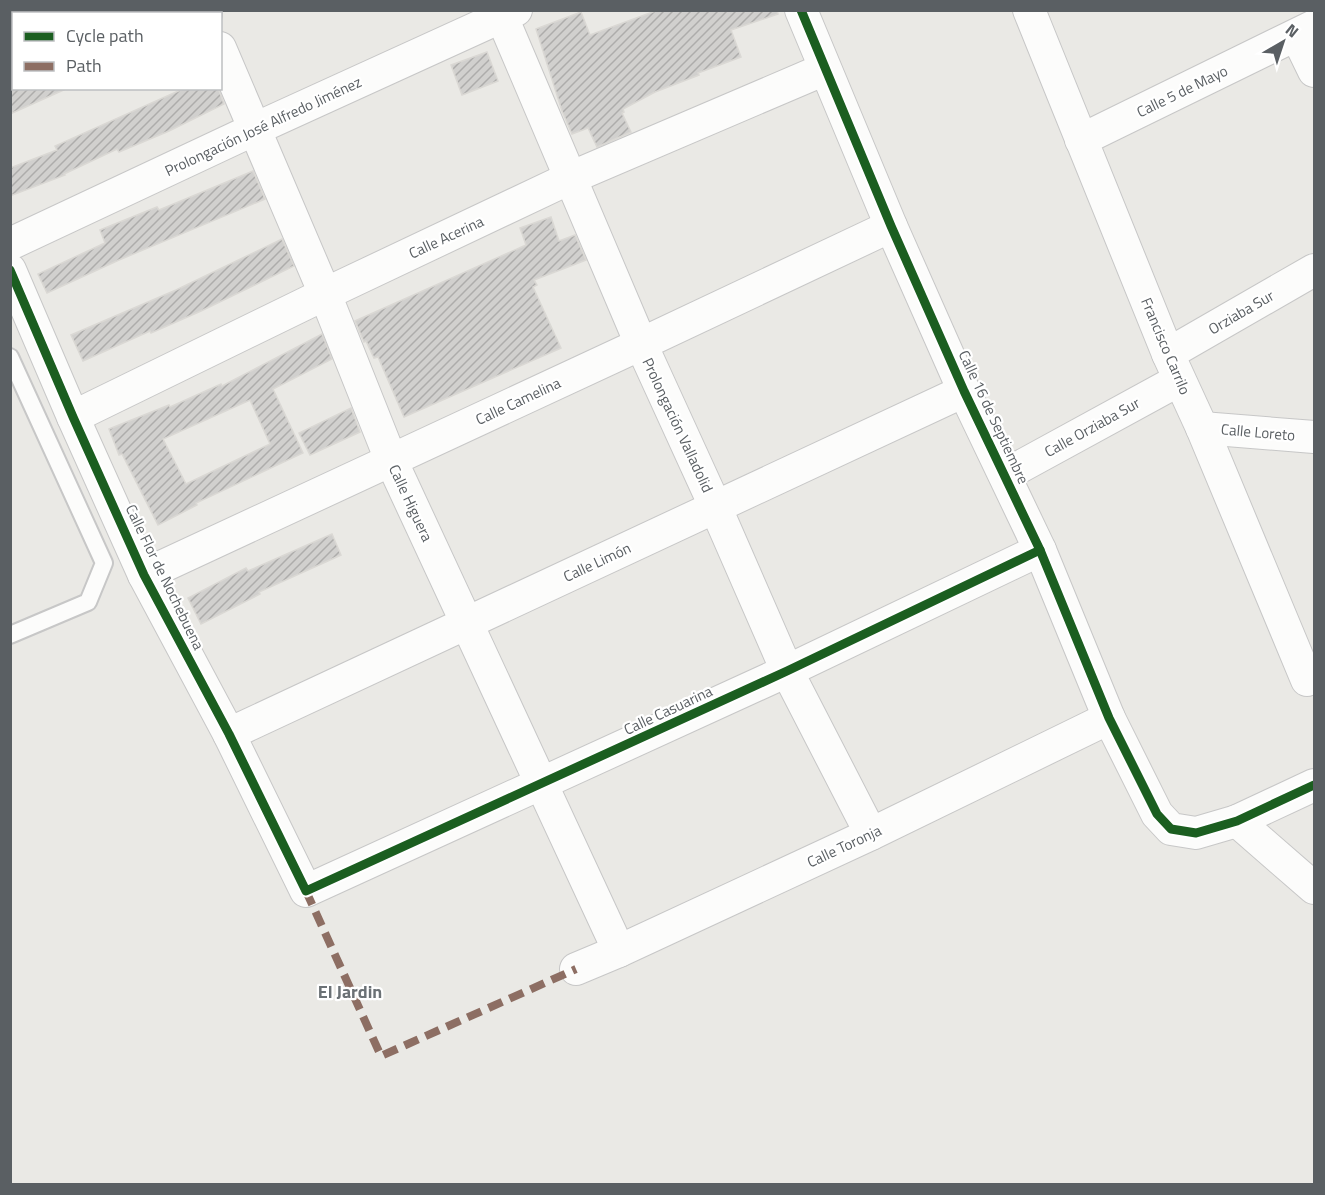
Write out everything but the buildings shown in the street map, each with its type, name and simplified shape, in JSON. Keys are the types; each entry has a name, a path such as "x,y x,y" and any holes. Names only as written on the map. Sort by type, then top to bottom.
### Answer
{"street":[{"name":"Calle 16 de Septiembre","path":"801,10 891,226 964,391 1040,550 1109,718 1157,814 1171,829 1196,833 1237,821"},
{"name":"Francisco Carrilo","path":"1029,10 1173,367 1202,428 1307,680"},
{"name":"Prolongación José Alfredo Jiménez","path":"10,244 505,13"},
{"name":"Prolongación Valladolid","path":"505,13 570,178 641,344 716,506 787,671 871,834"},
{"name":"Calle 5 de Mayo","path":"1081,140 1306,31"},
{"path":"1306,31 1314,71"},
{"name":"Calle Higuera","path":"222,53 325,294 391,460 619,951"},
{"name":"Calle Acerina","path":"73,417 570,178 825,69"},
{"name":"Calle Camelina","path":"144,575 891,226"},
{"name":"Calle Flor de Nochebuena","path":"10,270 144,575 229,734 306,891"},
{"name":"Orziaba Sur","path":"1173,367 1314,270"},
{"name":"Calle Orziaba Sur","path":"1005,475 1173,367"},
{"name":"Calle Limón","path":"229,734 964,391"},
{"name":"Calle Loreto","path":"1202,428 1314,437"},
{"name":"Calle Casuarina","path":"306,891 787,671 1040,550"},
{"name":"Calle Toronja","path":"576,969 871,834 1109,718"},
{"path":"1314,785 1237,821 1314,888"}],"lane":[{"path":"10,357 104,563 88,602 10,635"}],"marked path":[{"path":"306,891 381,1056 576,969"}],"cycle path":[{"path":"801,10 891,226 964,391 1040,550 1109,718 1157,814 1171,829 1196,833 1237,821 1314,785"},
{"path":"10,270 144,575 229,734 306,891 787,671 1040,550"}],"district":[{"name":"El Jardin","path":"350,991"}]}
